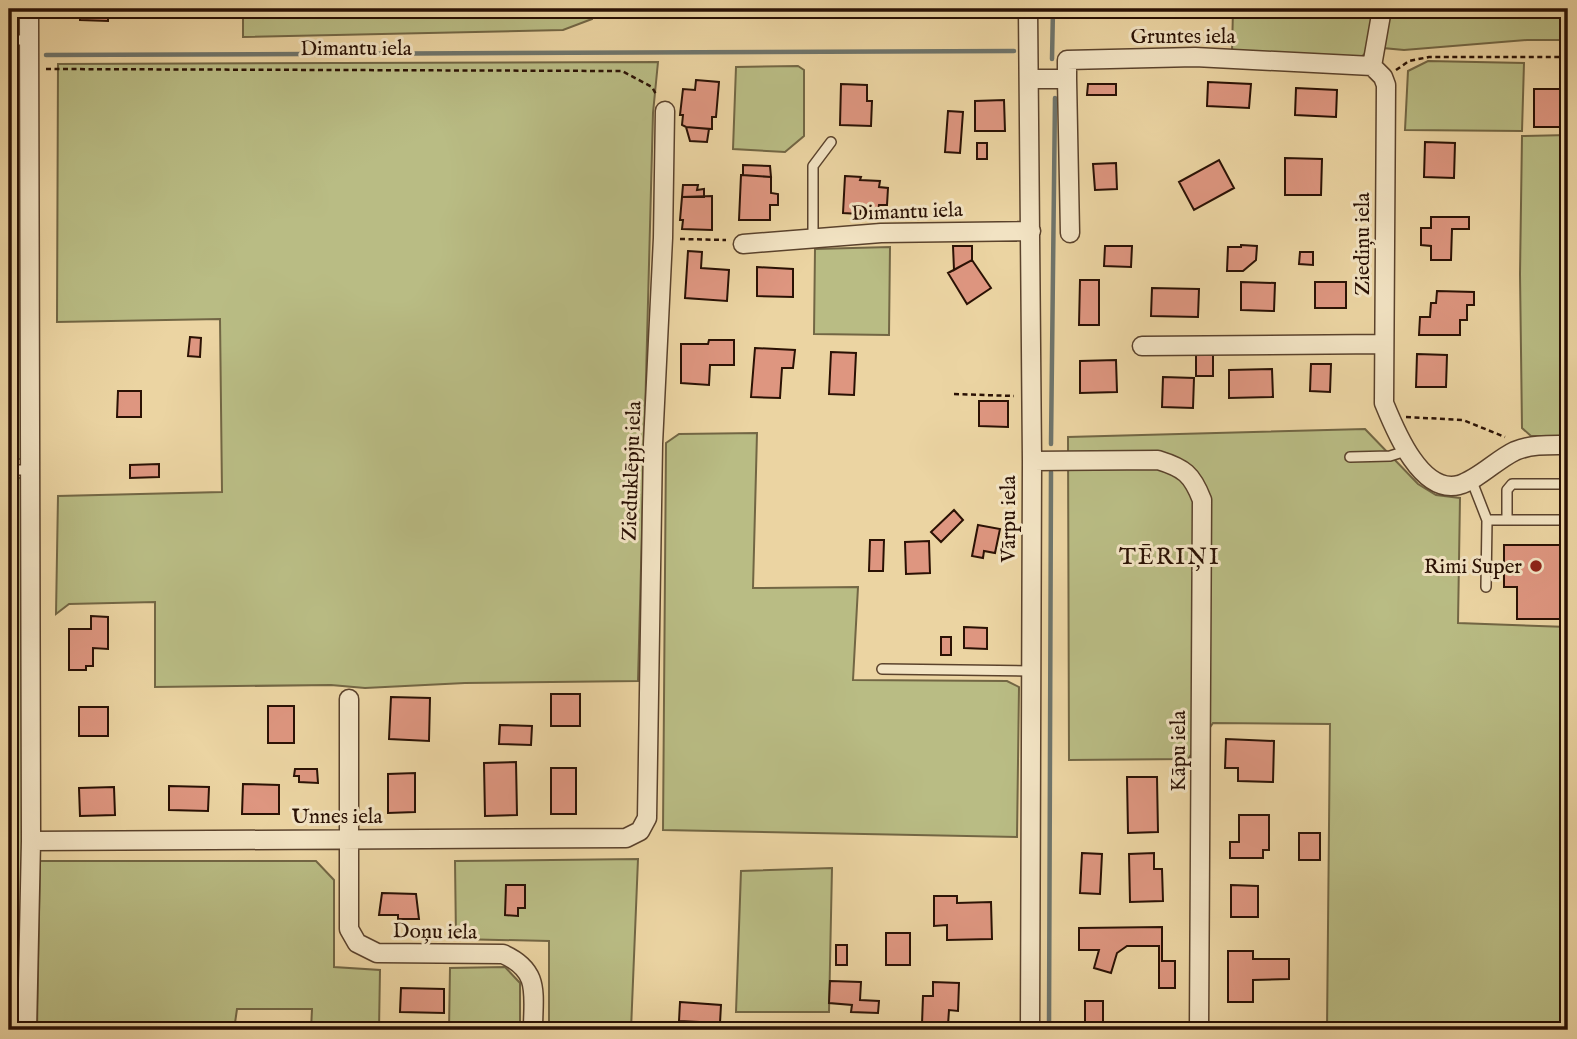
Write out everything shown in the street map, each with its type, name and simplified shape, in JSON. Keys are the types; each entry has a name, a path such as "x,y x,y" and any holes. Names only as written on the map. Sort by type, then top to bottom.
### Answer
{"street":[{"path":"27,1030 31,841 29,9"},
{"name":"Vārpu iela","path":"1028,9 1032,461 1030,1030"},
{"name":"Ziediņu iela","path":"1382,9 1386,410"},
{"name":"Gruntes iela","path":"1068,79 1067,60 1195,57 1381,76"},
{"path":"1029,79 1068,79 1070,233"},
{"name":"Zieduklēpju iela","path":"640,831 647,818 653,444 663,238 665,111"},
{"name":"Dimantu iela","path":"743,244 881,233 1031,231"},
{"path":"1142,346 1384,344"},
{"path":"1386,410 1406,451 1432,480 1441,485 1460,485 1515,451 1535,445 1568,445"},
{"name":"Kāpu iela","path":"1032,461 1158,460 1178,466 1189,475 1202,500 1199,1030"},
{"name":"Doņu iela","path":"349,699 349,929 357,943 377,953 503,954 516,960 525,967 530,977 533,990 533,1030"},
{"name":"Unnes iela","path":"31,841 626,838 640,831"}],"lane":[{"path":"9,40 29,40"},
{"path":"813,238 813,166 831,142"},
{"path":"1350,457 1390,456 1406,451"},
{"path":"9,470 30,470"},
{"path":"1471,479 1487,520 1486,587"},
{"path":"1507,520 1507,490 1512,484 1568,484"},
{"path":"1487,520 1568,520"},
{"path":"882,669 1030,671"}],"path":[{"path":"1381,76 1409,61 1429,57 1568,57"},
{"name":"Dimantu iela","path":"29,69 622,71 652,87 665,111"},
{"path":"663,238 731,240 743,244"},
{"path":"954,394 1031,396"},
{"path":"1386,410 1463,420 1509,439 1515,451"}],"green space":[{"path":"243,9 591,9 592,19 563,30 243,37"},
{"path":"836,9 922,9 922,15 836,16"},
{"path":"1233,9 1374,9 1367,52 1361,57 1232,51"},
{"path":"1389,9 1568,9 1568,40 1527,40 1404,50 1383,48"},
{"path":"9,51 14,52 18,64 17,223 9,223"},
{"path":"1428,61 1524,63 1522,131 1405,130 1408,71"},
{"path":"658,62 653,113 638,681 465,683 365,688 331,685 155,687 155,602 69,604 56,614 58,496 222,492 220,319 57,322 58,64"},
{"path":"798,66 804,70 804,136 785,152 733,149 736,67"},
{"path":"1568,135 1568,436 1531,436 1522,428 1522,136"},
{"path":"18,231 22,459 9,459 9,232"},
{"path":"890,247 889,335 814,334 815,249"},
{"path":"1365,429 1418,484 1436,495 1460,498 1458,623 1568,627 1568,1030 1327,1030 1330,724 1213,723 1188,759 1069,760 1068,437"},
{"path":"757,433 753,588 858,587 853,680 1007,681 1019,687 1017,837 663,830 666,443 679,434"},
{"path":"9,478 22,478 23,857 19,1030 9,1030"},
{"path":"638,859 631,1030 549,1030 549,941 456,939 455,861"},
{"path":"40,861 316,861 334,880 334,967 380,970 379,1030 311,1030 312,1009 237,1009 234,1030 37,1030"},
{"path":"832,868 829,1012 736,1012 741,871"},
{"path":"505,967 520,983 520,1030 449,1030 450,968"}],"building":[{"path":"80,9 108,9 108,21 80,20"},
{"path":"1090,9 1137,9 1137,13 1090,13"},
{"path":"696,80 719,82 716,117 712,117 712,129 682,125 683,115 680,115 683,89 695,90"},
{"path":"1208,82 1251,84 1249,108 1207,106"},
{"path":"841,84 867,85 867,101 872,101 871,126 840,125"},
{"path":"1088,84 1116,84 1116,95 1087,95"},
{"path":"1296,88 1337,90 1336,117 1295,115"},
{"path":"1534,89 1564,89 1564,95 1568,95 1568,127 1534,127"},
{"path":"1004,100 1005,131 975,131 975,101"},
{"path":"948,111 963,112 960,153 945,152"},
{"path":"686,127 709,129 707,142 690,141"},
{"path":"1425,142 1455,143 1454,178 1424,177"},
{"path":"977,143 987,143 987,159 977,159"},
{"path":"1285,158 1322,159 1321,195 1285,195"},
{"path":"1219,160 1234,188 1194,210 1179,182"},
{"path":"1116,163 1117,189 1095,190 1093,164"},
{"path":"743,165 770,166 771,177 743,175"},
{"path":"741,175 771,177 771,193 778,194 778,205 770,205 770,220 739,220"},
{"path":"845,176 880,181 879,187 888,188 887,205 879,205 878,211 843,213"},
{"path":"683,185 698,185 697,190 704,189 704,197 682,197"},
{"path":"712,196 712,230 682,229 682,197"},
{"path":"1431,217 1469,217 1469,229 1452,229 1451,260 1431,260 1431,246 1421,245 1421,228 1431,228"},
{"path":"953,246 972,246 972,260 954,270"},
{"path":"1105,246 1132,246 1131,267 1104,266"},
{"path":"1257,246 1256,260 1243,271 1227,271 1228,247"},
{"path":"688,251 702,252 701,268 729,270 727,301 685,298"},
{"path":"1300,252 1313,252 1313,265 1299,264"},
{"path":"972,260 991,288 967,304 948,273"},
{"path":"757,267 793,269 793,297 757,296"},
{"path":"1080,280 1099,280 1099,325 1079,325"},
{"path":"1241,282 1275,283 1274,311 1241,310"},
{"path":"1315,282 1346,282 1346,308 1315,308"},
{"path":"1152,288 1199,289 1198,317 1151,316"},
{"path":"1437,291 1474,292 1474,305 1467,305 1467,320 1460,320 1460,335 1419,335 1420,317 1430,317 1431,303 1436,303"},
{"path":"190,337 201,338 200,357 188,356"},
{"path":"709,340 734,340 734,365 710,365 709,385 681,383 681,344 708,344"},
{"path":"755,348 795,350 793,368 782,368 780,398 751,397"},
{"path":"831,352 856,353 854,395 829,394"},
{"path":"1417,354 1447,355 1446,387 1416,387"},
{"path":"1196,355 1213,355 1213,376 1196,376"},
{"path":"1116,360 1117,392 1080,393 1080,361"},
{"path":"1311,364 1331,364 1330,392 1310,391"},
{"path":"1272,369 1273,397 1229,398 1229,370"},
{"path":"1163,377 1194,378 1193,408 1162,407"},
{"path":"118,391 141,391 141,417 117,417"},
{"path":"979,401 1008,401 1008,427 979,426"},
{"path":"159,464 159,477 130,478 130,465"},
{"path":"954,510 963,520 941,542 931,532"},
{"path":"978,525 1000,529 995,553 984,551 983,558 972,556"},
{"path":"870,540 884,540 883,571 869,571"},
{"path":"929,541 930,573 906,574 905,542"},
{"name":"Rimi Super","path":"1504,545 1568,545 1568,619 1517,619 1517,587 1504,587"},
{"path":"91,616 108,617 108,649 93,648 93,666 86,666 86,670 69,670 69,629 91,629"},
{"path":"964,627 987,628 987,649 964,648"},
{"path":"941,637 951,637 951,655 941,655"},
{"path":"551,694 580,694 580,726 551,726"},
{"path":"391,697 430,698 429,741 389,739"},
{"path":"268,706 294,706 294,743 268,743"},
{"path":"79,707 108,707 108,736 79,736"},
{"path":"500,725 532,726 531,745 499,744"},
{"path":"1226,739 1274,741 1273,782 1238,781 1238,768 1225,768"},
{"path":"516,762 517,815 485,816 484,763"},
{"path":"551,768 576,768 576,814 551,814"},
{"path":"295,769 317,769 318,783 299,782 299,776 294,776"},
{"path":"415,773 415,812 388,813 388,774"},
{"path":"1127,777 1157,777 1158,832 1128,833"},
{"path":"243,784 279,785 279,814 242,814"},
{"path":"169,786 209,787 208,811 169,810"},
{"path":"114,787 115,815 80,816 79,788"},
{"path":"1239,815 1269,815 1269,850 1263,850 1263,858 1230,858 1230,842 1239,842"},
{"path":"1299,833 1320,833 1320,860 1299,860"},
{"path":"1082,853 1102,854 1100,894 1080,893"},
{"path":"1154,853 1154,869 1162,869 1163,901 1130,902 1129,854"},
{"path":"506,885 525,885 525,908 518,908 518,916 505,915"},
{"path":"1231,885 1258,886 1258,917 1231,917"},
{"path":"382,893 416,894 419,919 379,915"},
{"path":"934,896 957,896 957,903 991,902 992,939 947,940 947,925 934,926"},
{"path":"1162,927 1162,961 1175,961 1175,988 1159,988 1159,946 1127,946 1117,953 1111,973 1094,968 1099,950 1079,950 1079,928"},
{"path":"886,933 910,933 910,965 886,965"},
{"path":"836,945 847,945 847,965 836,965"},
{"path":"1228,951 1253,951 1253,959 1289,959 1289,979 1253,980 1253,1002 1228,1002"},
{"path":"830,981 861,982 860,1000 879,1001 878,1013 851,1012 852,1005 829,1003"},
{"path":"933,982 959,983 958,1011 949,1010 948,1025 922,1024 923,996 933,996"},
{"path":"401,988 444,989 444,1013 400,1012"},
{"path":"1085,1001 1103,1001 1103,1023 1144,1023 1144,1030 1085,1030"},
{"path":"680,1002 721,1005 720,1023 679,1021"}],"waterway":[{"path":"1052,59 1053,9"},
{"path":"46,55 1014,51"},
{"path":"1051,444 1055,98"},
{"path":"1049,1030 1051,472"}],"place":[{"name":"Rimi Super","path":"1536,566"}],"district":[{"name":"TĒRIŅI","path":"1170,556"}]}
